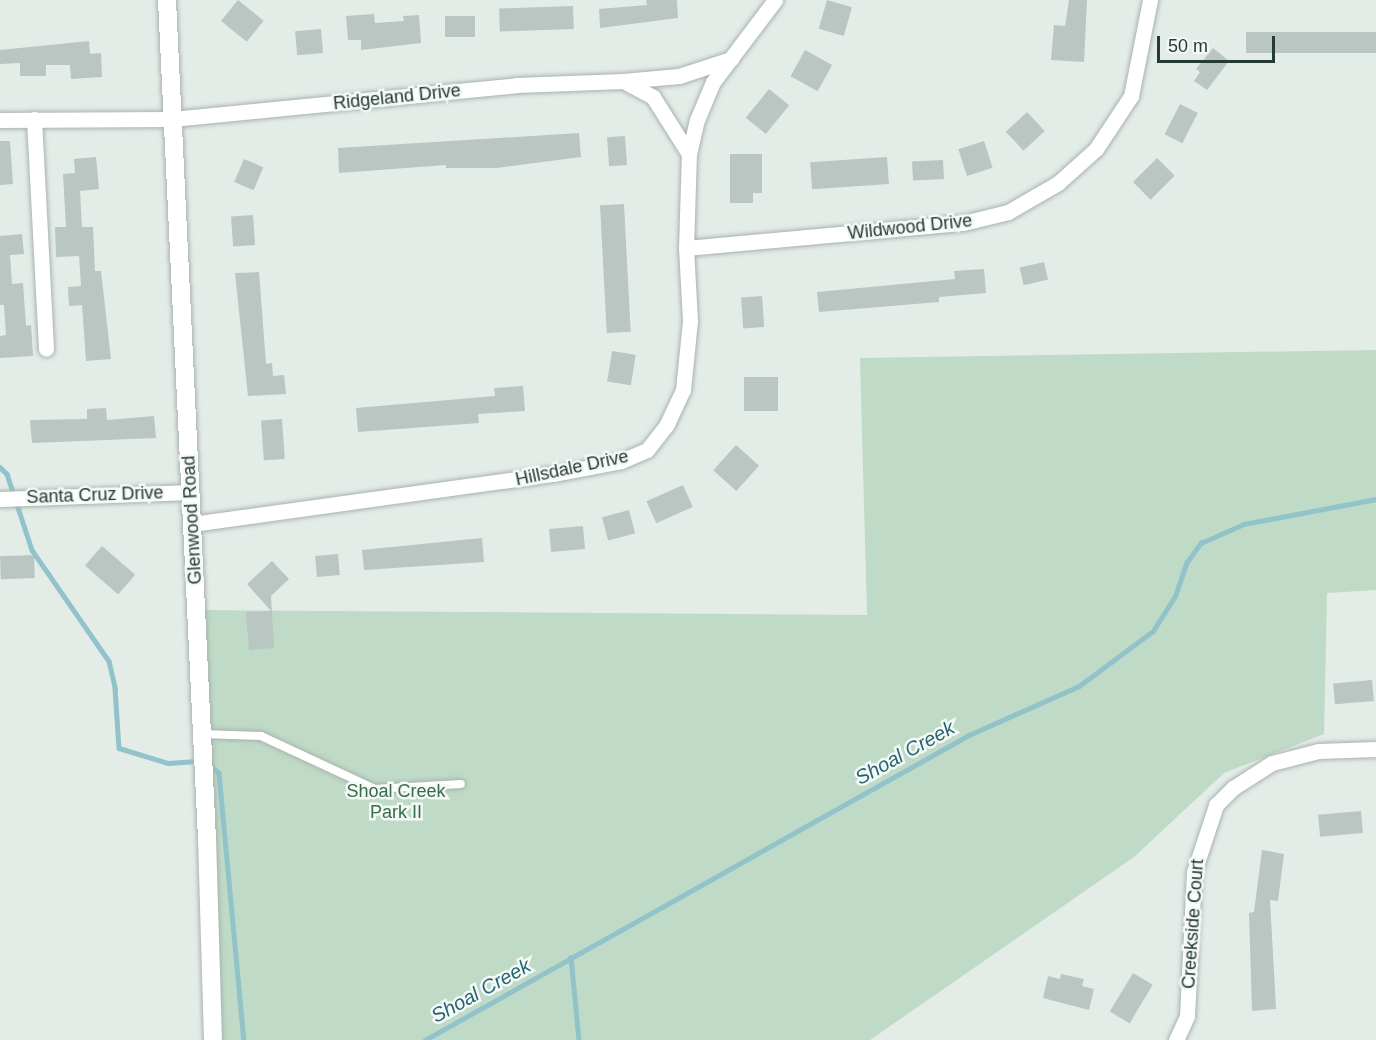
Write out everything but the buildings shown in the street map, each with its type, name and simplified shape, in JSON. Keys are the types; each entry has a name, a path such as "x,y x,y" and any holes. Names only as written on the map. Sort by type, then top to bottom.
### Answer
{"main road":[{"name":"Glenwood Road","path":"167,0 202,734 213,1040"}],"street":[{"path":"689,154 697,120 713,82 776,0"},
{"name":"Wildwood Drive","path":"686,248 963,223 1008,212 1058,183 1096,149 1131,96 1150,0"},
{"name":"Ridgeland Drive","path":"0,120 172,119 516,85 623,81 679,76 732,59"},
{"path":"623,81 653,97 689,154"},
{"path":"34,119 46,349"},
{"name":"Hillsdale Drive","path":"192,524 554,474 621,461 647,450 667,424 683,390 690,321 686,248 689,154"},
{"name":"Santa Cruz Drive","path":"0,499 190,492"},
{"name":"Creekside Court","path":"1176,1040 1187,1016 1194,872 1216,805 1252,774 1272,763 1318,751 1376,749"}],"lane":[{"path":"202,734 261,736 375,789 461,784"}],"green space":[{"name":"Shoal Creek Park II","path":"1376,350 1376,590 1327,593 1324,734 1224,773 1134,857 870,1040 216,1040 195,610 867,615 860,358"}],"waterway":[{"path":"0,467 7,474 32,550 109,661 115,688 119,748 168,763 200,761"},
{"name":"Shoal Creek","path":"425,1040 969,735 1079,686 1153,631 1175,596 1187,562 1201,543 1244,524 1376,499"},
{"path":"210,765 219,773 244,1040"},
{"path":"571,957 579,1040"}]}
